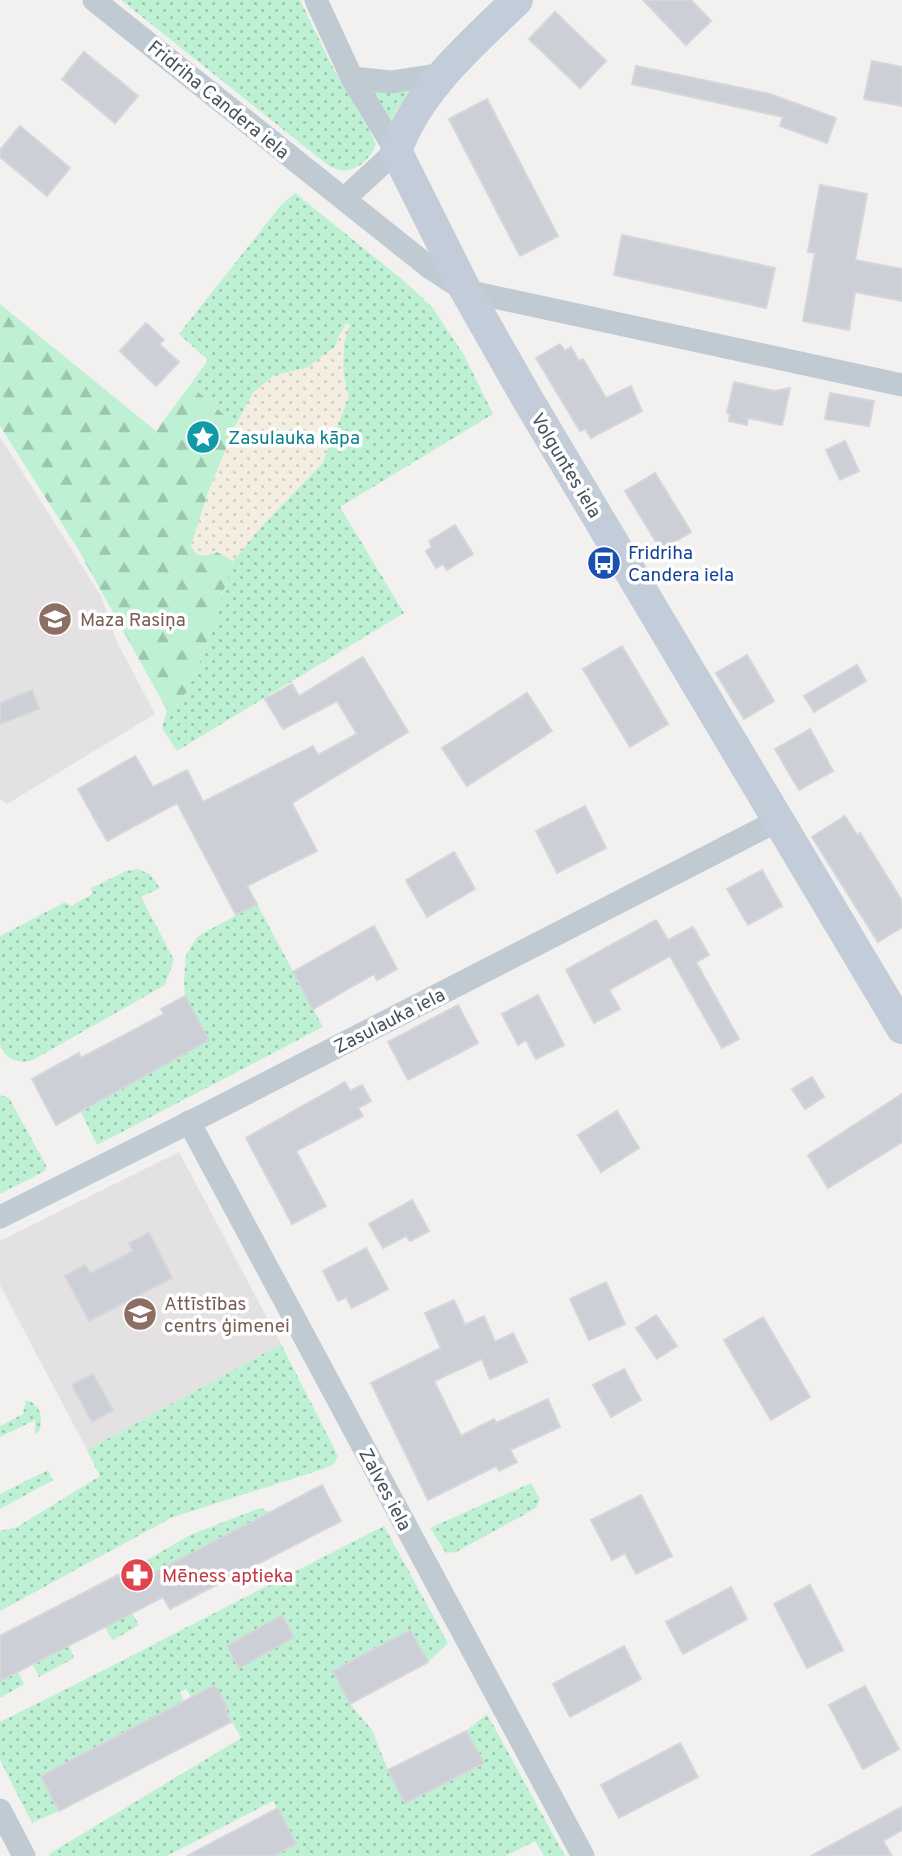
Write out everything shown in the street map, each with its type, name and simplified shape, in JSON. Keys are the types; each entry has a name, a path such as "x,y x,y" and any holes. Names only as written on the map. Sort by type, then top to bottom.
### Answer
{"street":[{"name":"Fridriha Candera iela","path":"94,0 429,267 466,291 902,385"},
{"name":"Volguntes iela","path":"316,0 352,78 396,151 466,291 528,400 902,1028"},
{"path":"344,199 396,151 403,130 415,109 444,74 517,0"},
{"path":"352,78 391,82 444,74"},
{"name":"Zasulauka iela","path":"0,1217 777,821"},
{"name":"Zalves iela","path":"190,1122 583,1856"},
{"path":"0,1810 24,1856"}],"shaded area":[{"name":"Maza Rasiņa","path":"0,437 101,596 117,642 155,714 7,804 0,799"},
{"name":"Attīstības centrs ģimenei","path":"179,1152 281,1344 87,1450 0,1285 0,1241"}],"green space":[{"path":"121,0 300,0 332,66 371,133 376,145 372,152 362,163 350,170 329,166"},
{"path":"416,85 391,121 371,90"},
{"path":"295,193 403,280 432,307 464,355 493,414 340,507 404,613 177,751 162,728 167,710 187,692 208,641 233,561 260,528 349,397 343,361 344,342 350,325 339,335 335,347 307,368 275,375 253,393 236,425 190,385 208,360 179,334 281,205"},
{"path":"0,304 156,431 190,385 236,425 208,493 191,546 206,556 217,552 233,561 208,641 187,692 167,710 78,549 0,426"},
{"path":"138,869 151,875 160,888 141,897 174,960 165,985 31,1061 16,1061 9,1057 0,1046 0,936 65,902 71,906 92,894 91,888 126,871"},
{"path":"257,904 323,1027 97,1145 81,1112 209,1040 185,996 186,955 198,936"},
{"path":"0,1095 9,1098 46,1165 45,1171 0,1194"},
{"path":"281,1344 338,1456 334,1464 171,1518 0,1611 0,1531 17,1527 100,1476 87,1450"},
{"path":"26,1400 35,1404 39,1411 40,1430 35,1435 35,1420 0,1437 0,1426 23,1414"},
{"path":"48,1470 53,1480 0,1509 0,1494"},
{"path":"531,1483 540,1499 536,1508 456,1552 446,1553 430,1528"},
{"path":"260,1508 271,1512 154,1573 147,1560 190,1535"},
{"path":"384,1526 448,1643 428,1662 410,1630 333,1671 350,1704 372,1730 405,1803 484,1764 466,1731 487,1714 565,1856 544,1856 535,1841 506,1856 273,1856 296,1843 273,1801 167,1856 50,1856 49,1854 241,1738 225,1710 228,1708 212,1687 191,1697 186,1689 180,1692 184,1701 41,1775 59,1811 32,1823 0,1760 0,1722"},
{"path":"132,1613 139,1625 113,1640 105,1627"},
{"path":"69,1646 74,1658 39,1677 33,1665"},
{"path":"18,1672 24,1684 0,1698 0,1681"}],"sand":[{"path":"346,323 350,325 344,341 343,376 349,397 322,464 260,528 233,561 217,552 206,556 196,554 191,546 208,493 236,425 253,393 275,375 307,368 335,347"}],"building":[{"path":"643,0 691,0 711,21 686,45"},
{"path":"555,12 606,61 580,88 529,39"},
{"path":"84,52 138,96 115,123 62,79"},
{"path":"872,61 902,67 902,106 864,99"},
{"path":"636,66 770,94 836,118 827,143 780,126 783,117 632,84"},
{"path":"487,99 558,236 520,256 449,119"},
{"path":"20,126 70,168 47,196 0,157 0,150"},
{"path":"820,185 867,194 855,260 902,269 902,301 855,292 849,330 803,321 815,253 808,252"},
{"path":"622,235 775,268 766,308 614,275"},
{"path":"146,323 164,340 159,344 179,362 156,386 120,351"},
{"path":"560,344 565,351 571,347 579,361 583,359 606,398 631,386 642,411 591,438 585,429 580,431 536,358"},
{"path":"734,382 774,391 790,388 782,425 748,418 747,425 729,421 730,414 727,413"},
{"path":"830,393 874,401 869,426 825,419"},
{"path":"845,441 859,471 840,480 826,450"},
{"path":"655,473 691,532 661,550 625,491"},
{"path":"455,525 473,554 447,570 443,564 436,568 426,551 432,547 429,541"},
{"path":"622,646 668,724 630,747 583,669"},
{"path":"747,655 774,701 744,719 716,673"},
{"path":"363,657 408,732 292,803 317,851 247,886 257,904 236,915 177,803 107,841 78,789 135,756 153,787 187,770 203,802 313,746 318,755 357,734 337,701 283,729 265,699 292,684 299,696"},
{"path":"857,665 866,681 814,712 804,696"},
{"path":"32,690 39,709 0,724 0,703"},
{"path":"527,693 552,731 467,786 442,748"},
{"path":"810,729 833,771 799,790 775,749"},
{"path":"585,806 606,848 557,873 536,831"},
{"path":"845,816 857,835 860,833 902,901 902,927 878,942 812,837"},
{"path":"454,852 475,889 427,917 406,880"},
{"path":"762,870 782,906 748,925 727,889"},
{"path":"656,920 668,940 693,927 709,955 696,962 739,1039 722,1048 670,956 609,990 620,1009 594,1023 566,970"},
{"path":"374,926 397,969 377,980 374,974 313,1009 293,972"},
{"path":"538,995 564,1045 536,1059 526,1040 518,1045 502,1014"},
{"path":"185,996 209,1040 56,1125 32,1079 79,1053 81,1058 164,1014 161,1009"},
{"path":"458,1005 478,1043 408,1080 388,1042"},
{"path":"812,1077 824,1097 805,1109 792,1089"},
{"path":"345,1082 350,1091 362,1085 371,1101 358,1108 363,1116 296,1151 326,1206 292,1224 246,1138"},
{"path":"902,1094 902,1142 828,1188 808,1155"},
{"path":"617,1111 639,1148 601,1172 578,1135"},
{"path":"412,1200 429,1231 410,1241 406,1236 383,1248 369,1224"},
{"path":"149,1233 172,1278 89,1321 65,1276 85,1265 90,1273 112,1262 133,1251 129,1243"},
{"path":"366,1248 388,1289 352,1308 346,1297 338,1301 323,1271"},
{"path":"606,1282 625,1324 589,1340 570,1299"},
{"path":"454,1300 465,1325 484,1316 495,1342 513,1333 527,1362 490,1379 482,1359 434,1381 461,1436 494,1419 496,1423 548,1399 560,1427 510,1450 517,1462 499,1471 496,1466 428,1500 371,1383 441,1348 425,1313"},
{"path":"656,1315 677,1346 657,1359 636,1328"},
{"path":"763,1317 810,1397 771,1420 724,1340"},
{"path":"624,1369 641,1400 611,1417 593,1385"},
{"path":"93,1374 113,1410 92,1422 72,1385"},
{"path":"322,1485 341,1521 170,1609 163,1597 0,1681 0,1636 147,1560 154,1573"},
{"path":"641,1495 672,1556 636,1574 625,1553 612,1560 591,1520"},
{"path":"810,1585 843,1650 807,1668 774,1604"},
{"path":"731,1587 747,1619 683,1654 666,1622"},
{"path":"282,1615 294,1637 239,1668 227,1646"},
{"path":"410,1630 428,1662 350,1704 333,1671"},
{"path":"624,1646 641,1679 570,1717 553,1684"},
{"path":"215,1685 228,1709 225,1710 231,1722 59,1811 41,1776"},
{"path":"865,1686 899,1749 863,1769 829,1705"},
{"path":"466,1731 484,1763 405,1803 388,1770"},
{"path":"680,1743 698,1777 619,1818 601,1785"},
{"path":"902,1807 902,1830 883,1841 892,1856 811,1856"},
{"path":"278,1808 296,1844 273,1856 187,1856"}],"place":[{"name":"Zasulauka kāpa","path":"203,437"},
{"name":"Fridriha Candera iela","path":"604,563"},
{"name":"Maza Rasiņa","path":"55,619"},
{"name":"Attīstības centrs ģimenei","path":"140,1314"},
{"name":"Mēness aptieka","path":"137,1575"}]}
